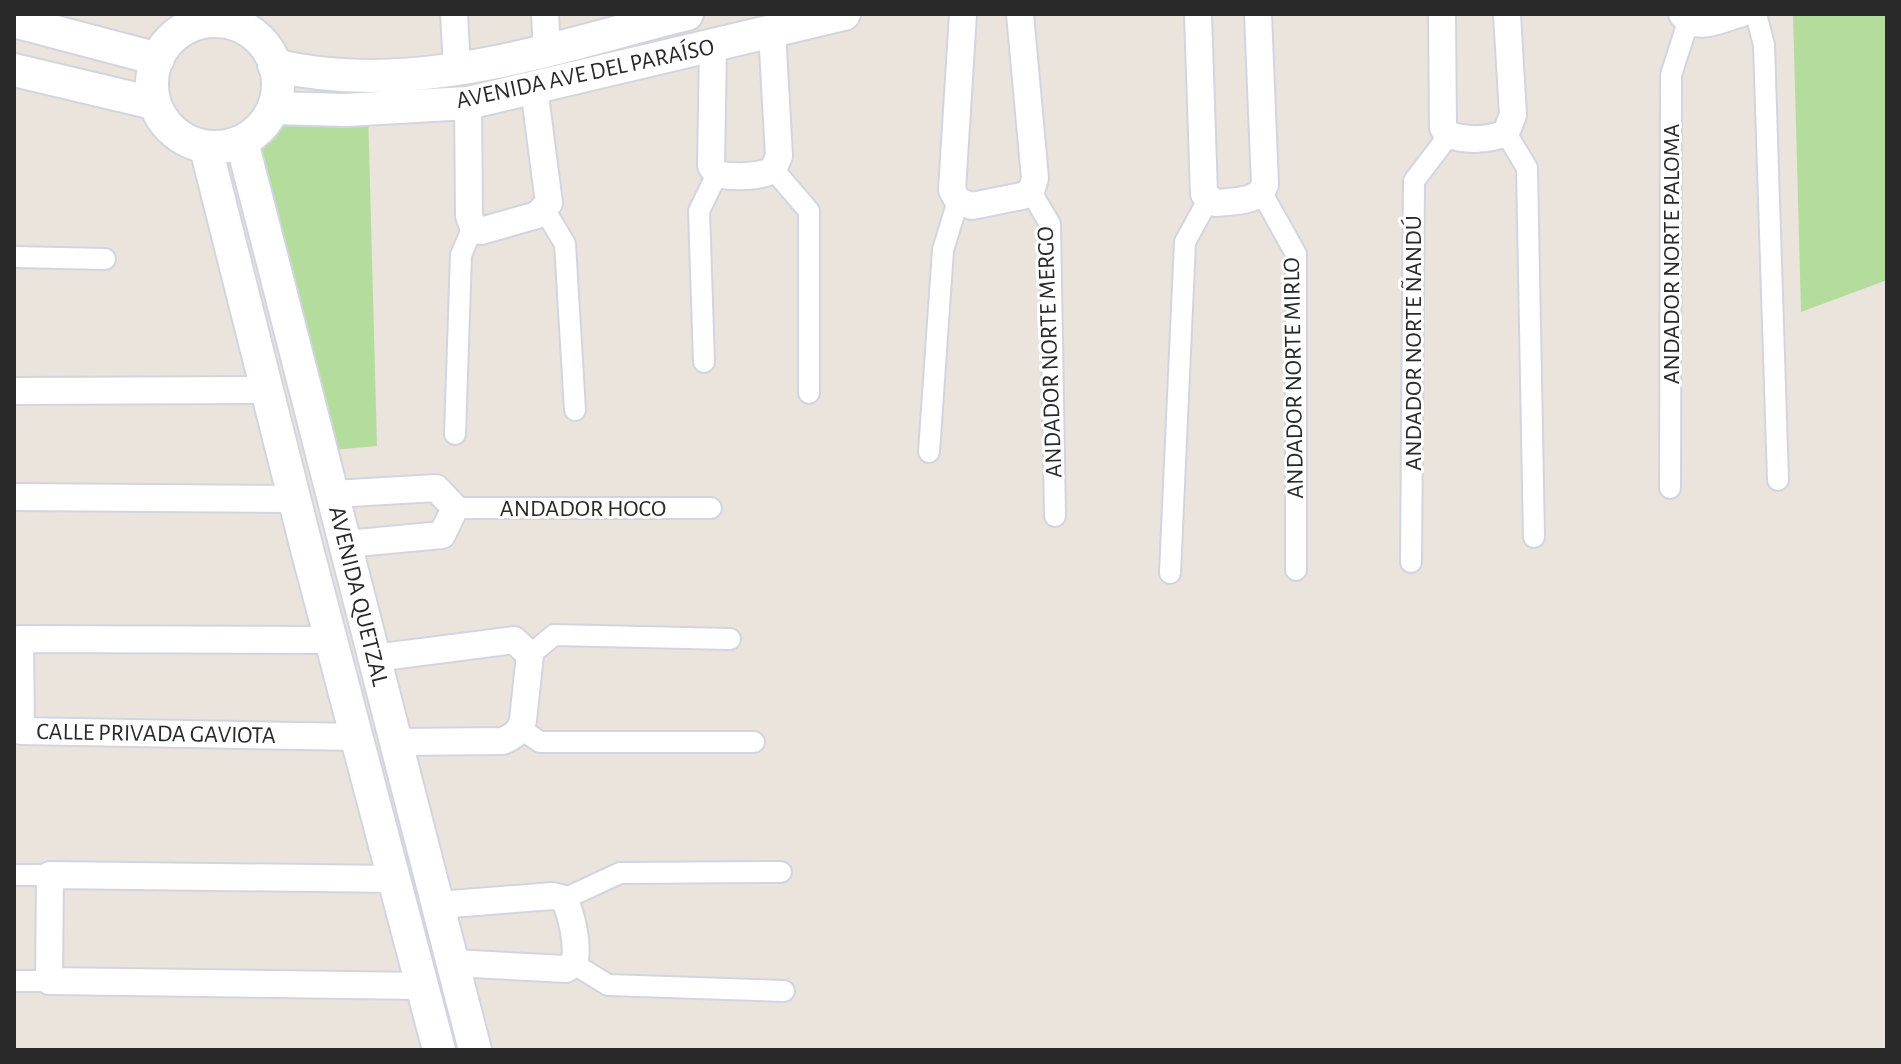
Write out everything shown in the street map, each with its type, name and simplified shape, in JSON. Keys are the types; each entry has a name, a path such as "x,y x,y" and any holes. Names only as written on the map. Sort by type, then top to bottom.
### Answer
{"street":[{"path":"454,14 457,67"},
{"path":"545,14 547,51"},
{"name":"AVENIDA AVE DEL PARAÍSO","path":"274,65 309,74 404,76 547,51 687,14"},
{"name":"AVENIDA AVE DEL PARAÍSO","path":"275,108 346,110 468,103 844,14"},
{"path":"963,14 952,190 958,201 972,206 1022,196 1031,192 1035,178 1020,14"},
{"path":"1198,14 1204,194 1215,203 1255,197 1262,193 1265,185 1258,14"},
{"path":"1442,14 1443,128 1449,135 1459,138 1493,138 1506,133 1513,115 1507,14"},
{"path":"1685,18 1698,26 1740,14"},
{"path":"1756,14 1764,45 1778,480"},
{"name":"ANDADOR NORTE PALOMA","path":"1670,488 1671,75 1685,18"},
{"path":"14,21 158,59"},
{"path":"200,22 235,23 264,42 274,65 278,74 275,108 261,128 242,142 206,148 173,133 153,103 153,69 158,59 170,39 200,22"},
{"path":"713,46 711,166 717,174 727,176 765,174 773,169 779,156 772,31"},
{"path":"14,70 153,103"},
{"path":"473,227 481,231 537,215 549,203 534,88"},
{"path":"455,434 461,255 473,227 469,216 468,103"},
{"path":"1506,133 1527,168 1534,537"},
{"name":"ANDADOR NORTE ÑANDÚ","path":"1411,562 1414,181 1449,135"},
{"name":"AVENIDA QUETZAL","path":"242,142 475,1050"},
{"name":"AVENIDA QUETZAL","path":"206,148 439,1050"},
{"path":"773,169 809,211 809,393"},
{"path":"704,362 699,211 717,174"},
{"name":"ANDADOR NORTE MERGO","path":"1031,192 1050,224 1055,516"},
{"name":"ANDADOR NORTE MIRLO","path":"1262,193 1296,254 1296,570"},
{"path":"1170,573 1185,242 1208,200"},
{"path":"929,452 943,250 958,201"},
{"path":"544,209 565,244 575,410"},
{"path":"14,257 105,259"},
{"path":"14,391 267,390"},
{"path":"14,497 291,485 324,460"},
{"path":"333,494 436,488 455,508 442,535 346,544"},
{"name":"ANDADOR HOCO","path":"455,508 711,508"},
{"path":"396,742 503,741 514,736 521,729 530,655 554,635 730,639"},
{"name":"CALLE PRIVADA GAVIOTA","path":"331,640 17,639 18,730 353,723"},
{"path":"375,658 514,640 530,655"},
{"path":"353,723 385,699"},
{"path":"521,729 540,742 754,742"},
{"path":"438,905 553,896 564,899 620,873 781,872"},
{"path":"14,875 394,879"},
{"path":"49,981 50,875"},
{"path":"412,947 566,969 574,964 577,954 564,899"},
{"path":"574,964 608,985 784,991"},
{"path":"14,981 423,986"}],"green space":[{"path":"1793,14 1887,14 1887,280 1801,312"},
{"path":"275,108 368,109 377,446 322,451 242,142 261,128"}]}
